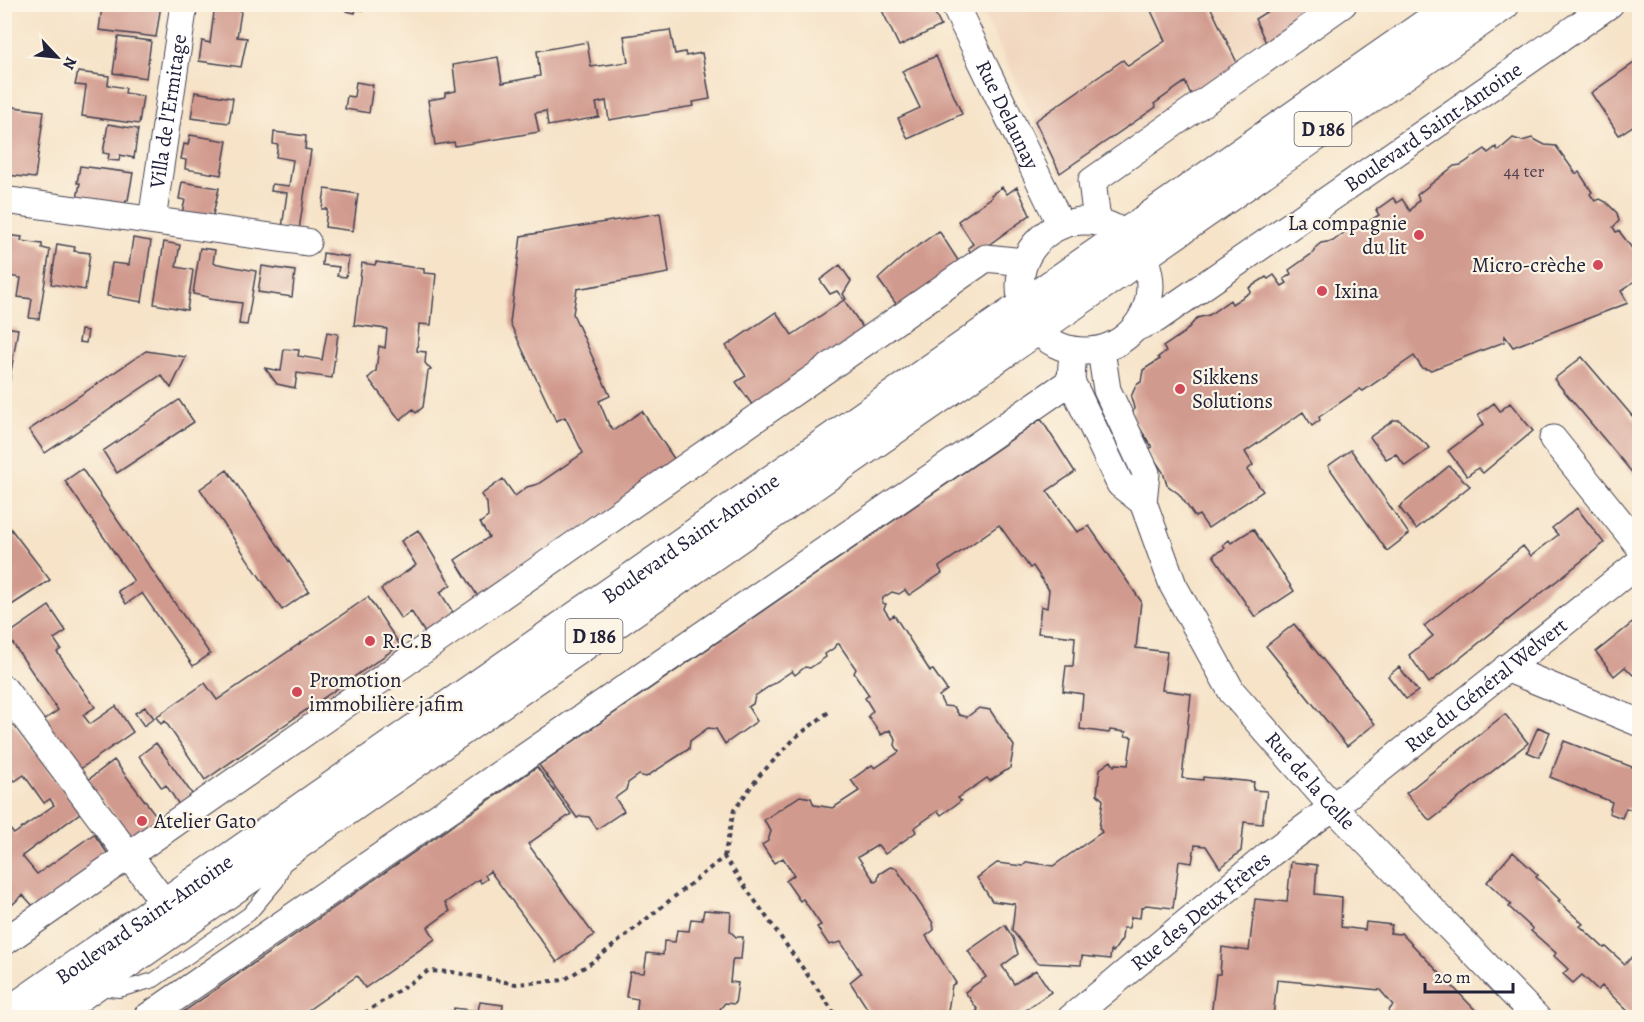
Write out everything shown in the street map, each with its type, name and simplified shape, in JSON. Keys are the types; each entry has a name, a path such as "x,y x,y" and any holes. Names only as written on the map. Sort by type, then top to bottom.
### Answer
{"main road":[{"name":"Boulevard Saint-Antoine","path":"1135,245 1457,4"},
{"name":"Boulevard Saint-Antoine","path":"4,1017 166,904 1135,245 1503,4"},
{"name":"Boulevard Saint-Antoine","path":"46,1017 290,848 1029,318"}],"street":[{"name":"Villa de l'Ermitage","path":"152,220 184,4"},
{"name":"Rue Delaunay","path":"954,4 1061,225"},
{"path":"1096,222 1092,181 1343,4"},
{"name":"Boulevard Saint-Antoine","path":"1135,328 1156,319 1610,4"},
{"path":"4,200 307,243"},
{"path":"1029,318 1020,291 1020,276 1024,262 1033,246 1045,234 1061,225 1078,221 1096,222 1113,226 1135,245"},
{"name":"Boulevard Saint-Antoine","path":"1029,318 1047,339 1072,351 1101,350 1120,341 1135,328 1143,317 1150,293 1150,280 1135,245"},
{"path":"4,942 986,258 1024,262"},
{"name":"Rue de la Celle","path":"1101,350 1107,390 1146,473 1143,502 1173,585 1232,692 1333,807 1537,1017"},
{"path":"1072,351 1071,381 1120,484 1143,502"},
{"path":"146,1017 1071,381"},
{"path":"1553,439 1640,547"},
{"name":"Rue du Général Welvert","path":"1333,807 1640,562"},
{"path":"1506,668 1640,723"},
{"path":"4,689 166,904"},
{"name":"Rue des Deux Frères","path":"1071,1017 1271,853 1333,807"}],"path":[{"path":"357,1017 428,971 452,972 516,984 564,980 594,961 724,857 735,810 759,776 796,737 830,711"},
{"path":"724,857 838,1017"}],"shaded area":[{"path":"979,5 1265,5 1282,38 1068,189"}],"building":[{"path":"215,4 242,6 237,37 247,38 241,67 199,61 202,41 210,43"},
{"path":"347,4 364,4 363,10 356,9 355,13 346,11"},
{"path":"879,4 930,4 941,26 899,46"},
{"path":"1148,4 1209,4 1240,69 1194,101 1185,82 1154,104 1156,107 1060,173 1035,121 1123,60 1128,66 1165,41"},
{"path":"1265,4 1329,4 1268,47 1255,19 1268,11"},
{"path":"121,5 161,5 156,37 99,30 102,7 120,10"},
{"path":"670,30 675,54 685,52 686,56 702,53 710,99 693,102 694,106 609,120 606,101 596,103 599,117 548,126 546,111 535,113 539,132 455,146 454,142 435,145 428,100 445,97 445,93 456,91 453,65 498,57 502,83 540,76 537,51 587,42 591,67 628,62 624,36"},
{"path":"118,37 151,41 146,78 113,73"},
{"path":"936,56 962,114 908,139 898,118 920,108 902,71"},
{"path":"1640,59 1640,121 1619,135 1591,93"},
{"path":"78,72 109,76 108,85 126,88 125,93 143,96 139,124 82,116 86,86 75,85"},
{"path":"356,82 373,85 369,113 345,109 347,96 354,97"},
{"path":"195,92 233,98 229,123 191,118"},
{"path":"6,106 44,111 35,178 6,175 11,142 4,141"},
{"path":"108,124 138,129 134,158 120,155 119,161 108,160 109,154 103,153"},
{"path":"274,132 306,136 305,149 311,150 299,230 282,228 287,193 271,191 272,184 289,186 293,160 276,157 278,145 273,144"},
{"path":"190,135 227,141 221,175 185,169 186,160 181,159 184,144 188,145"},
{"path":"1513,138 1522,141 1532,138 1545,145 1556,146 1576,174 1579,172 1595,201 1600,199 1606,202 1617,213 1619,221 1613,227 1616,232 1619,231 1640,259 1640,277 1621,291 1628,303 1513,347 1505,336 1504,342 1431,370 1422,368 1414,356 1363,391 1360,389 1319,417 1320,420 1312,426 1303,412 1245,452 1253,465 1247,470 1263,491 1208,528 1199,515 1195,517 1179,494 1167,485 1163,472 1148,450 1152,447 1132,416 1134,408 1131,397 1136,385 1141,382 1143,370 1160,359 1158,357 1166,351 1163,347 1185,332 1197,318 1209,315 1230,300 1232,304 1251,292 1249,288 1266,277 1268,279 1274,275 1282,286 1287,283 1284,279 1291,274 1289,270 1313,253 1321,243 1333,241 1356,224 1359,228 1379,215 1376,210 1393,198 1397,203 1402,199 1410,211 1419,200 1417,195 1454,166 1461,165 1485,149 1488,153 1496,147 1498,151"},
{"path":"80,166 133,173 124,214 77,199"},
{"path":"182,182 219,188 212,219 182,213 185,200 179,199"},
{"path":"1002,187 1007,194 1017,187 1030,215 973,256 968,248 973,244 958,221"},
{"path":"325,189 358,194 353,231 325,227 327,209 322,209"},
{"path":"660,213 669,273 577,289 573,314 610,396 599,401 609,425 614,430 642,411 677,463 480,600 455,560 489,537 480,523 488,517 487,503 481,495 503,479 515,496 527,487 538,484 583,453 565,417 556,421 510,323 521,236"},
{"path":"939,231 961,265 899,308 878,279 905,255"},
{"path":"5,235 22,237 21,241 42,244 42,248 50,250 39,319 29,318 32,299 18,297 21,278 4,275"},
{"path":"133,238 151,241 142,302 107,296 112,263 129,265"},
{"path":"164,242 180,245 176,267 193,270 187,310 154,304"},
{"path":"57,244 75,247 74,251 90,253 85,290 51,284"},
{"path":"200,248 215,250 213,263 256,271 247,325 239,324 242,303 209,299 193,294"},
{"path":"323,253 349,257 346,277 337,276 339,267 322,265"},
{"path":"376,262 424,269 424,273 436,274 431,325 419,324 417,351 426,352 425,363 431,370 428,371 423,407 416,413 413,409 400,420 368,378 376,371 379,346 385,348 387,329 354,325 362,263 375,265"},
{"path":"840,265 851,281 843,294 846,299 844,300 837,291 830,294 820,280"},
{"path":"262,266 295,271 292,297 258,292"},
{"path":"844,300 866,332 755,409 736,382 746,376 726,346 776,312 792,335"},
{"path":"4,327 18,329 6,402 4,402"},
{"path":"81,330 88,331 86,343 79,342"},
{"path":"327,332 338,334 332,378 297,373 295,388 277,384 265,368 281,371 284,349 299,350 298,356 322,360"},
{"path":"146,351 186,357 171,388 161,375 45,453 29,430"},
{"path":"1582,357 1640,425 1640,482 1554,379"},
{"path":"179,400 194,422 117,473 103,451"},
{"path":"1494,403 1500,411 1510,403 1533,431 1483,473 1478,468 1467,476 1448,451 1484,424 1478,415"},
{"path":"1041,419 1075,472 1047,491 1077,532 1089,526 1141,601 1136,648 1167,652 1162,690 1191,694 1182,778 1203,780 1203,777 1254,782 1253,790 1267,791 1262,824 1244,822 1241,851 1220,868 1206,846 1195,845 1192,863 1179,861 1173,908 1146,905 1141,909 1140,918 1131,917 1129,928 1123,928 1122,939 1113,952 1111,950 1110,959 1082,956 1081,965 1037,963 1012,930 1015,904 992,901 977,878 997,863 1023,866 1027,862 1053,866 1102,832 1099,828 1103,800 1097,794 1100,769 1111,761 1114,766 1116,764 1128,765 1132,737 1125,736 1126,732 1110,730 1109,733 1080,729 1083,694 1063,691 1066,666 1073,666 1075,637 1038,633 1041,606 1047,608 1049,590 1033,566 1030,568 999,525 939,567 942,573 909,595 905,590 899,594 892,592 883,598 882,603 886,604 884,609 890,618 894,615 930,671 933,670 947,690 939,696 944,706 954,707 959,715 967,717 979,708 990,710 1014,746 1010,768 990,781 987,778 958,798 961,801 941,815 938,811 914,828 916,832 885,854 878,845 858,857 875,882 879,874 890,867 896,868 933,923 934,930 926,936 956,983 952,985 947,1017 865,1017 869,1011 850,982 861,973 841,942 829,945 817,927 821,925 803,899 800,901 786,881 794,875 783,858 774,863 762,845 768,841 771,831 764,820 800,796 811,798 814,805 833,808 859,791 851,780 872,765 875,768 899,752 890,730 881,735 868,716 873,711 865,698 869,695 854,673 856,669 839,644 836,644 825,654 826,657 810,668 805,667 795,675 792,671 755,696 753,704 748,707 757,721 725,744 716,729 708,728 690,741 689,749 646,777 639,775 628,783 626,790 615,798 624,811 597,829 589,817 577,818 539,765"},
{"path":"1394,420 1399,420 1430,448 1405,466 1396,454 1386,459 1370,437"},
{"path":"1351,450 1409,534 1387,551 1328,466"},
{"path":"1449,466 1470,486 1416,529 1399,507"},
{"path":"82,469 210,654 193,666 142,593 126,604 118,591 134,581 65,481"},
{"path":"227,470 309,591 282,610 200,489"},
{"path":"1577,508 1604,543 1429,683 1409,655 1433,636 1424,626 1523,546 1531,556 1558,535 1552,528"},
{"path":"4,520 50,580 4,610"},
{"path":"1253,529 1294,591 1255,617 1213,555 1225,548 1223,545 1229,540 1231,543"},
{"path":"418,530 451,585 440,592 456,617 427,636 411,611 401,619 381,589 416,565 401,541"},
{"path":"368,597 400,645 205,780 165,721 161,724 156,717 205,683 217,700"},
{"path":"49,606 66,631 54,639 61,649 57,652 95,707 83,715 90,724 116,706 133,732 80,769 43,721 58,710 7,635"},
{"path":"1640,617 1640,670 1633,675 1625,667 1614,676 1596,652"},
{"path":"1294,624 1375,724 1347,746 1266,646"},
{"path":"1399,667 1418,691 1406,699 1388,676"},
{"path":"145,707 154,718 144,726 135,713"},
{"path":"1505,714 1528,743 1430,821 1406,793"},
{"path":"9,718 80,813 22,856 37,874 94,834 110,857 35,908 23,895 5,911 5,823 14,834 54,805 50,799 44,803 24,775 15,781 4,768 4,721"},
{"path":"1538,727 1550,732 1539,757 1527,752"},
{"path":"1564,741 1640,770 1640,813 1626,808 1622,818 1609,813 1612,802 1550,777"},
{"path":"156,743 195,798 181,808 166,785 162,788 139,756"},
{"path":"114,760 161,822 133,840 88,780"},
{"path":"537,767 571,814 528,844 594,935 557,962 490,871 485,875 487,879 481,883 479,879 445,903 450,911 428,927 435,939 365,988 357,976 298,1017 176,1017"},
{"path":"1513,852 1538,875 1536,877 1560,900 1558,901 1583,924 1580,926 1604,948 1606,947 1625,964 1632,957 1640,965 1640,1012 1634,1017 1602,986 1598,990 1582,975 1573,983 1563,974 1568,969 1554,956 1556,953 1531,931 1533,929 1509,907 1511,904 1487,882"},
{"path":"1291,862 1317,865 1315,894 1342,897 1341,927 1365,930 1366,922 1392,925 1390,933 1401,933 1482,1017 1391,1017 1387,1013 1393,1005 1380,990 1277,980 1273,1017 1211,1017 1216,974 1220,974 1222,947 1249,951 1255,899 1287,902"},
{"path":"704,910 731,912 730,931 736,937 743,937 741,959 733,959 732,963 730,982 738,983 735,1004 725,1003 720,1009 719,1017 636,1017 638,999 626,997 630,972 644,973 647,953 663,955 664,941 675,942 677,930 689,931 691,919 702,920"},
{"path":"1005,925 1013,938 1018,954 1002,966 1014,984 1036,970 1051,992 1015,1017 968,1017 978,1010 965,992 986,977 968,951"},
{"path":"480,1002 503,1005 502,1013 505,1017 453,1017 454,1008 478,1011"}],"place":[{"name":"La compagnie du lit","path":"1419,235"},
{"name":"Micro-crèche","path":"1598,265"},
{"name":"Ixina","path":"1322,291"},
{"name":"Sikkens Solutions","path":"1180,389"},
{"name":"R.C.B","path":"370,641"},
{"name":"Promotion immobilière jafim","path":"297,692"},
{"name":"Atelier Gato","path":"142,821"}]}
